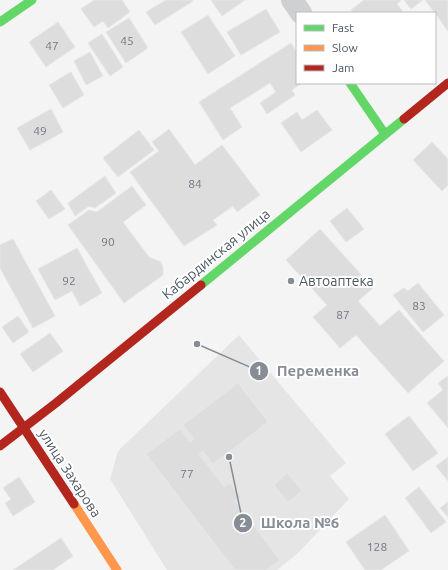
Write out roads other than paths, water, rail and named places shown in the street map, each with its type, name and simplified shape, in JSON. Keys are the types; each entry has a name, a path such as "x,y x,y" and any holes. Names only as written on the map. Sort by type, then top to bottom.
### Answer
{"street":[{"path":"0,22 32,0"},
{"path":"292,0 300,12"},
{"name":"Кабардинская улица","path":"0,446 56,403 448,83"},
{"path":"351,84 385,134"},
{"name":"улица Захарова","path":"0,392 117,570"}],"place":[{"name":"Автоаптека","path":"291,281"},
{"name":"Переменка","path":"197,344"},
{"name":"Школа №6","path":"229,457"}]}
